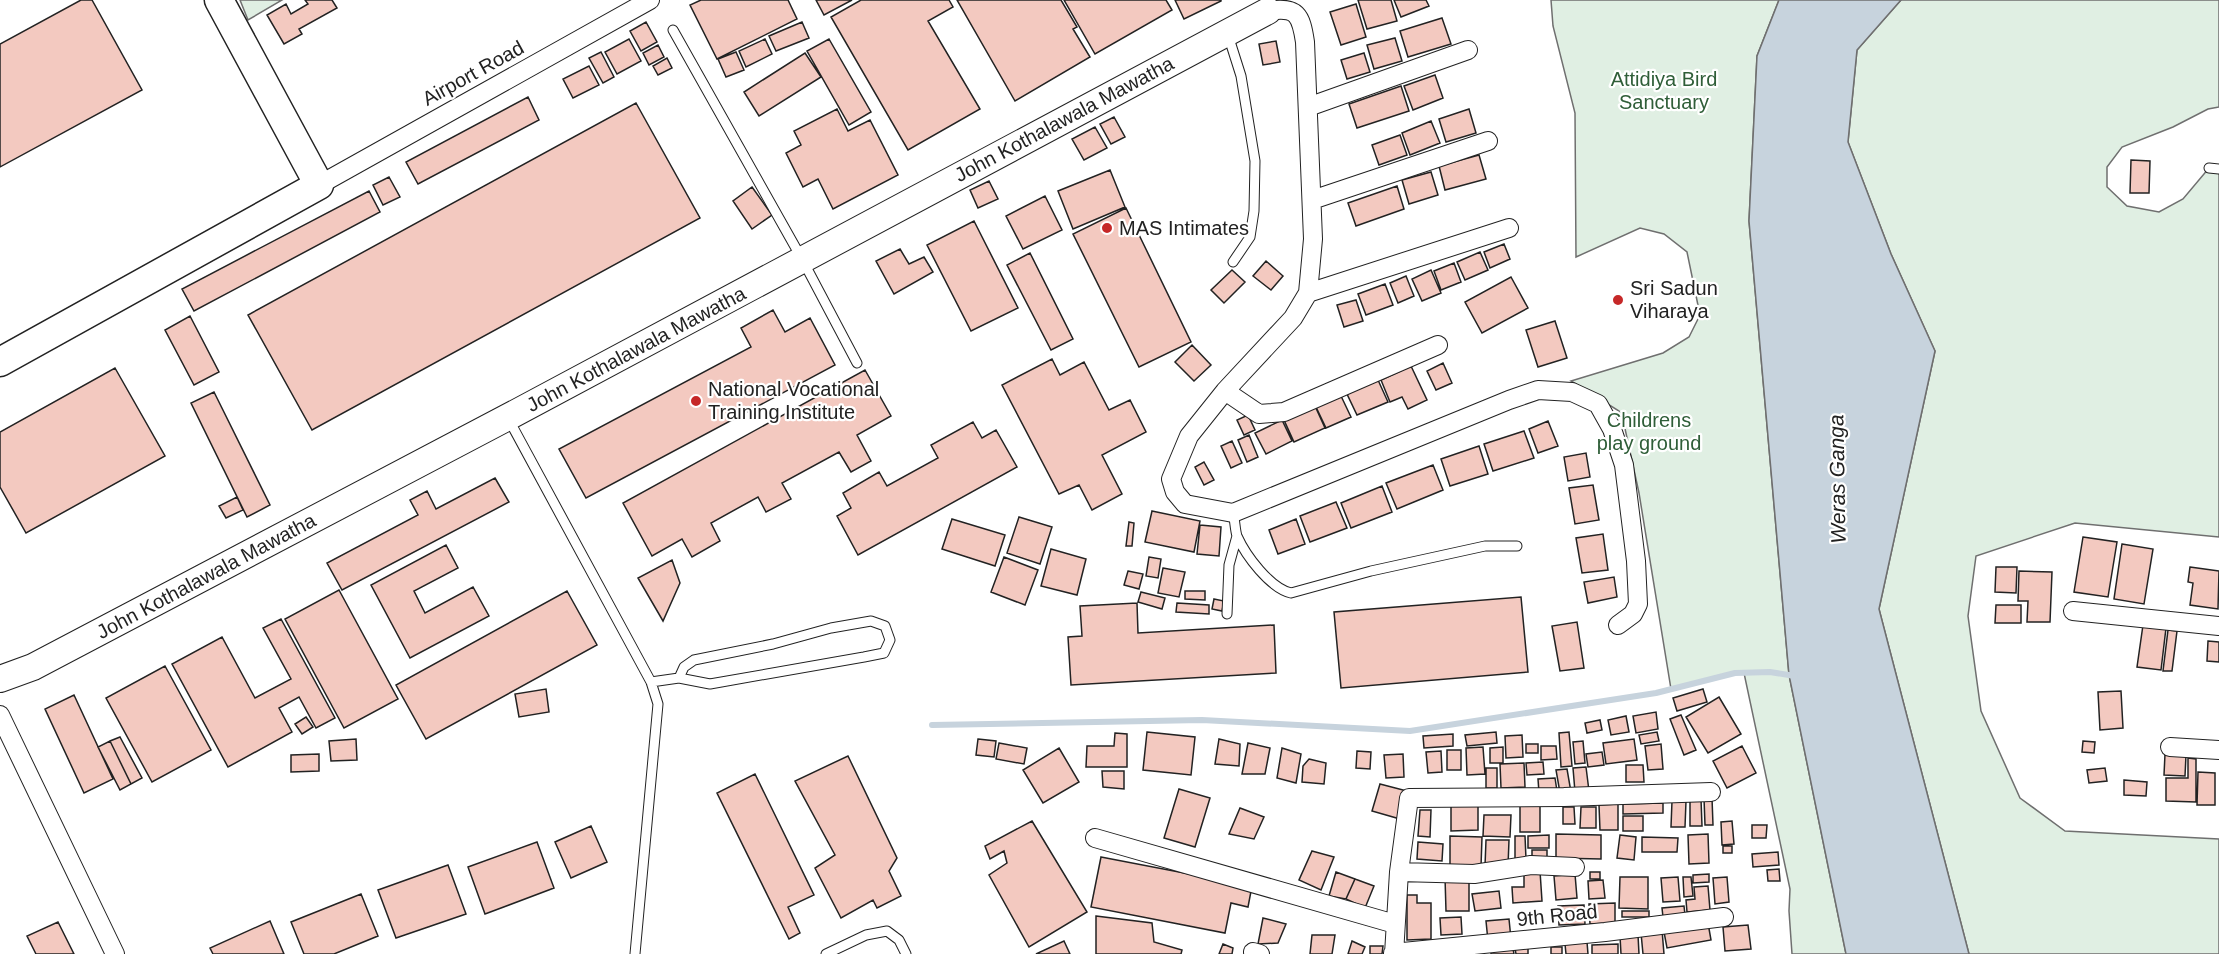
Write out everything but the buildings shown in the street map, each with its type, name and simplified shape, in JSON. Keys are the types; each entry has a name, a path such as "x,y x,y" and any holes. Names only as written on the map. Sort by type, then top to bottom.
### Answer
{"main road":[{"path":"0,362 319,185 219,0"}],"street":[{"name":"Airport Road","path":"319,185 650,0"},
{"path":"1268,11 1288,9 1296,13 1302,21 1305,42 1314,239 1308,293 1293,318 1225,391 1189,436 1171,479 1175,492 1185,504 1233,513 1519,396 1538,390 1572,392 1598,404 1612,429 1624,465 1636,561 1638,604 1633,614 1618,625"},
{"name":"John Kothalawala Mawatha","path":"0,679 33,667 508,417 1268,11"},
{"path":"1308,107 1468,50"},
{"path":"1312,200 1488,141"},
{"path":"1308,293 1509,228"},
{"path":"1225,391 1259,414 1284,412 1438,345"},
{"path":"2073,611 2219,626"},
{"path":"0,715 115,954"},
{"path":"2170,747 2219,750"},
{"path":"1394,954 1399,872 1409,798 1564,797 1711,792"},
{"path":"1095,838 1395,924"},
{"path":"1399,872 1474,874 1531,865 1575,867"},
{"name":"9th Road","path":"1394,954 1583,935 1724,917"}],"lane":[{"path":"673,30 802,259 857,363"},
{"path":"1227,33 1241,76 1255,161 1254,211 1250,237 1233,262"},
{"path":"508,417 651,682 658,704 635,954"},
{"path":"1233,513 1237,536 1269,582 1280,591 1291,593 1485,546 1517,546"},
{"path":"1227,614 1229,565 1237,536"},
{"path":"651,682 679,678 710,684 864,657 884,652 890,640 885,626 871,621 831,628 773,644 694,660 684,667 679,678"},
{"path":"826,954 866,935 888,931 899,940 906,954"}],"green space":[{"path":"240,0 282,0 248,20"},
{"name":"Attidiya Bird Sanctuary","path":"1551,0 1779,0 1757,56 1749,221 1789,675 1846,954 1792,954 1790,889 1744,673 1735,673 1671,689 1639,493 1624,424 1619,411 1571,381 1663,353 1689,337 1700,315 1687,252 1664,234 1640,228 1576,257 1575,113 1553,26"},
{"path":"1901,0 2219,0 2219,107 2208,109 2173,127 2122,147 2107,167 2107,187 2127,206 2159,212 2183,199 2209,168 2219,169 2219,537 2075,523 1976,556 1968,616 1981,711 2020,798 2065,831 2219,839 2219,954 1969,954 1879,609 1935,351 1891,254 1848,142 1857,50"}],"water":[{"name":"Weras Ganga","path":"1779,0 1901,0 1857,50 1848,142 1891,254 1935,351 1879,609 1969,954 1846,954 1789,675 1749,221 1757,56"}],"waterway":[{"path":"932,725 1202,720 1410,731 1656,693 1735,673 1770,672 1795,676"}],"place":[{"name":"MAS Intimates","path":"1107,228"},
{"name":"Sri Sadun Viharaya","path":"1618,300"},
{"name":"National Vocational Training Institute","path":"696,401"}],"park label":[{"name":"Childrens play ground","path":"1649,432"}]}
